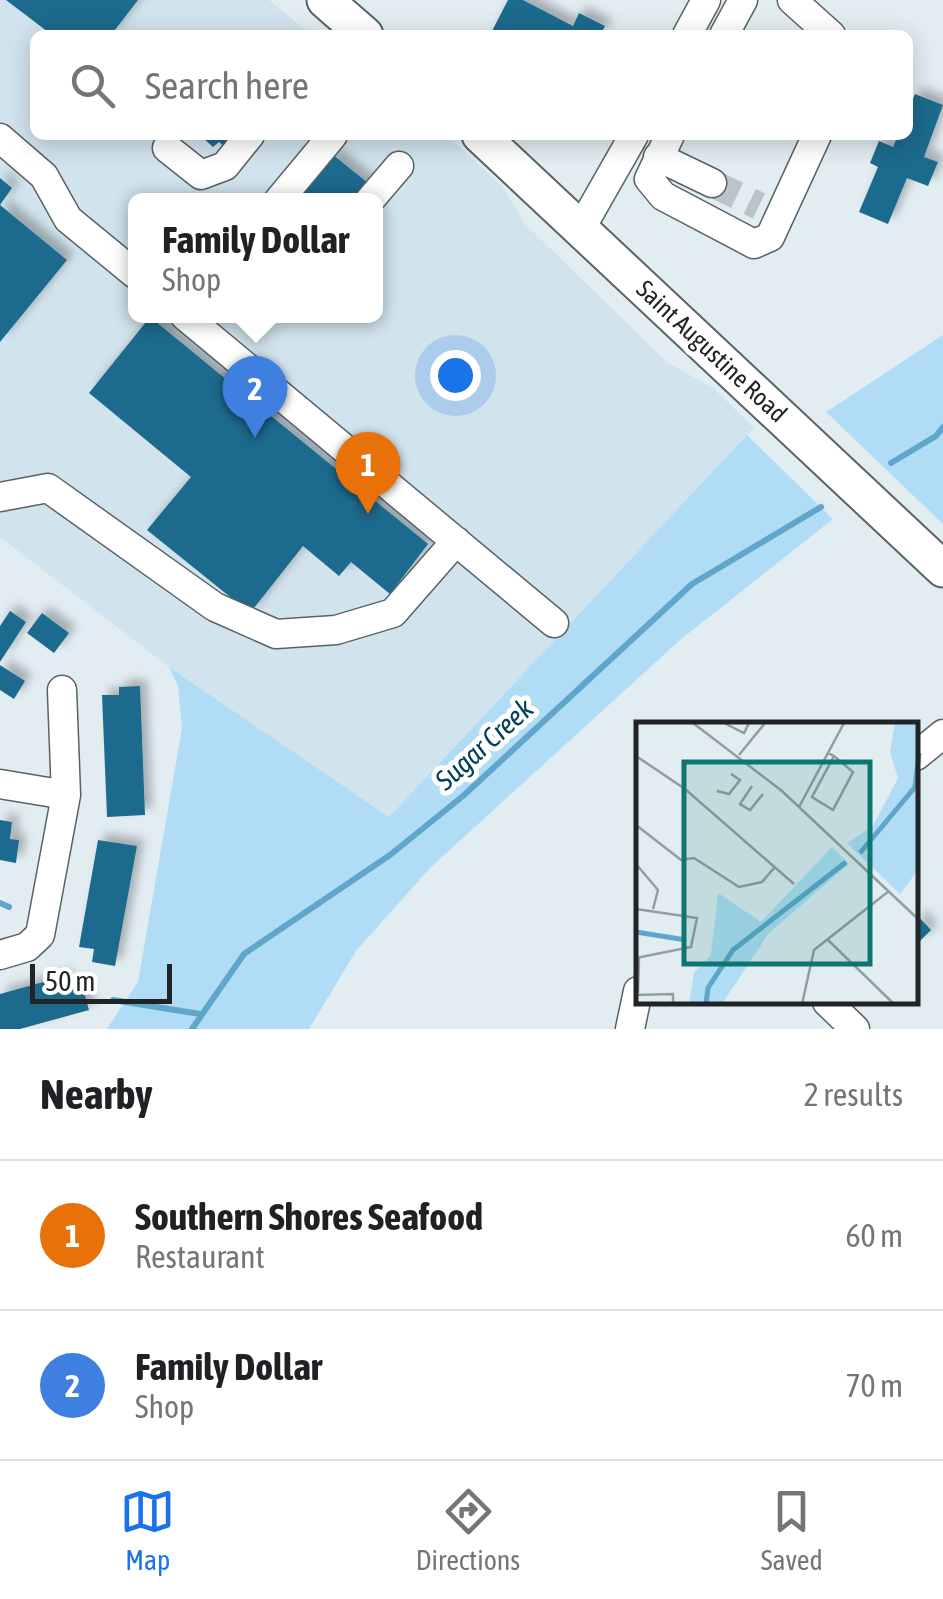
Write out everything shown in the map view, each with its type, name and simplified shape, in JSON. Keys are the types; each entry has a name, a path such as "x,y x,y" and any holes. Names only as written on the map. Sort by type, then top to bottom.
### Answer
{"main road":[{"path":"325,0 359,30"},
{"name":"Saint Augustine Road","path":"485,140 943,569"}],"street":[{"path":"690,30 706,0"},
{"path":"727,30 743,0"},
{"path":"792,0 826,30"},
{"path":"0,138 44,176 68,219 128,268"},
{"path":"202,174 225,166 246,140"},
{"path":"167,148 202,174 225,180 262,140"},
{"path":"285,193 328,140"},
{"path":"581,228 631,140"},
{"path":"712,184 664,146 649,179 663,196 754,244 770,237 769,211 814,140"},
{"path":"376,193 398,166"},
{"path":"193,323 554,622"},
{"path":"0,497 48,488 215,606 276,634 336,630 393,613 456,541"},
{"path":"0,954 27,946 40,936 66,795 62,690"},
{"path":"918,754 943,734"},
{"path":"0,784 66,795"},
{"path":"630,1029 636,1000"},
{"path":"830,1004 855,1029"}],"shaded area":[{"path":"0,0 269,0 306,30 30,30 30,140 452,140 503,187 525,224 668,363 713,388 754,428 389,817 169,667 0,537"},
{"path":"943,335 943,524 826,412"},
{"path":"747,435 833,519 680,640 430,868 356,951 309,1029 107,1029 138,982 182,728 178,686 169,667 389,817"}],"building":[{"path":"6,0 138,0 115,30 45,30"},
{"path":"508,0 523,0 573,26 579,13 605,26 603,30 493,30"},
{"path":"915,94 943,105 924,157 938,162 928,186 907,178 888,224 859,212 878,167 870,163 879,141 893,147 896,140 913,140"},
{"path":"205,140 241,140 231,153 219,142 213,147"},
{"path":"333,155 372,186 366,193 302,193"},
{"path":"0,178 12,188 0,205"},
{"path":"0,205 67,260 0,342"},
{"path":"145,323 157,323 428,544 390,594 351,562 339,576 303,546 250,613 147,530 191,477 89,393"},
{"path":"10,611 26,622 0,662 0,626"},
{"path":"42,613 69,633 54,653 27,633"},
{"path":"0,665 25,681 14,699 0,690"},
{"path":"140,686 145,815 107,817 102,695 119,695 119,687"},
{"path":"0,820 12,822 10,839 19,840 16,863 0,860"},
{"path":"98,840 137,846 115,966 92,962 94,949 79,947"},
{"path":"918,916 931,930 918,943"},
{"path":"65,976 68,989 82,985 89,1010 20,1029 0,1029 0,994"}],"waterway":[{"name":"Sugar Creek","path":"891,463 936,436 943,427"},
{"name":"Sugar Creek","path":"192,1029 244,954 390,855 463,796 692,584 821,507"},
{"path":"0,903 9,907"},
{"path":"113,1000 200,1014"}],"tunnel":[{"path":"712,183 759,206"}],"place":[{"name":"Family Dollar","path":"255,438"},
{"name":"Southern Shores Seafood","path":"368,514"}]}
